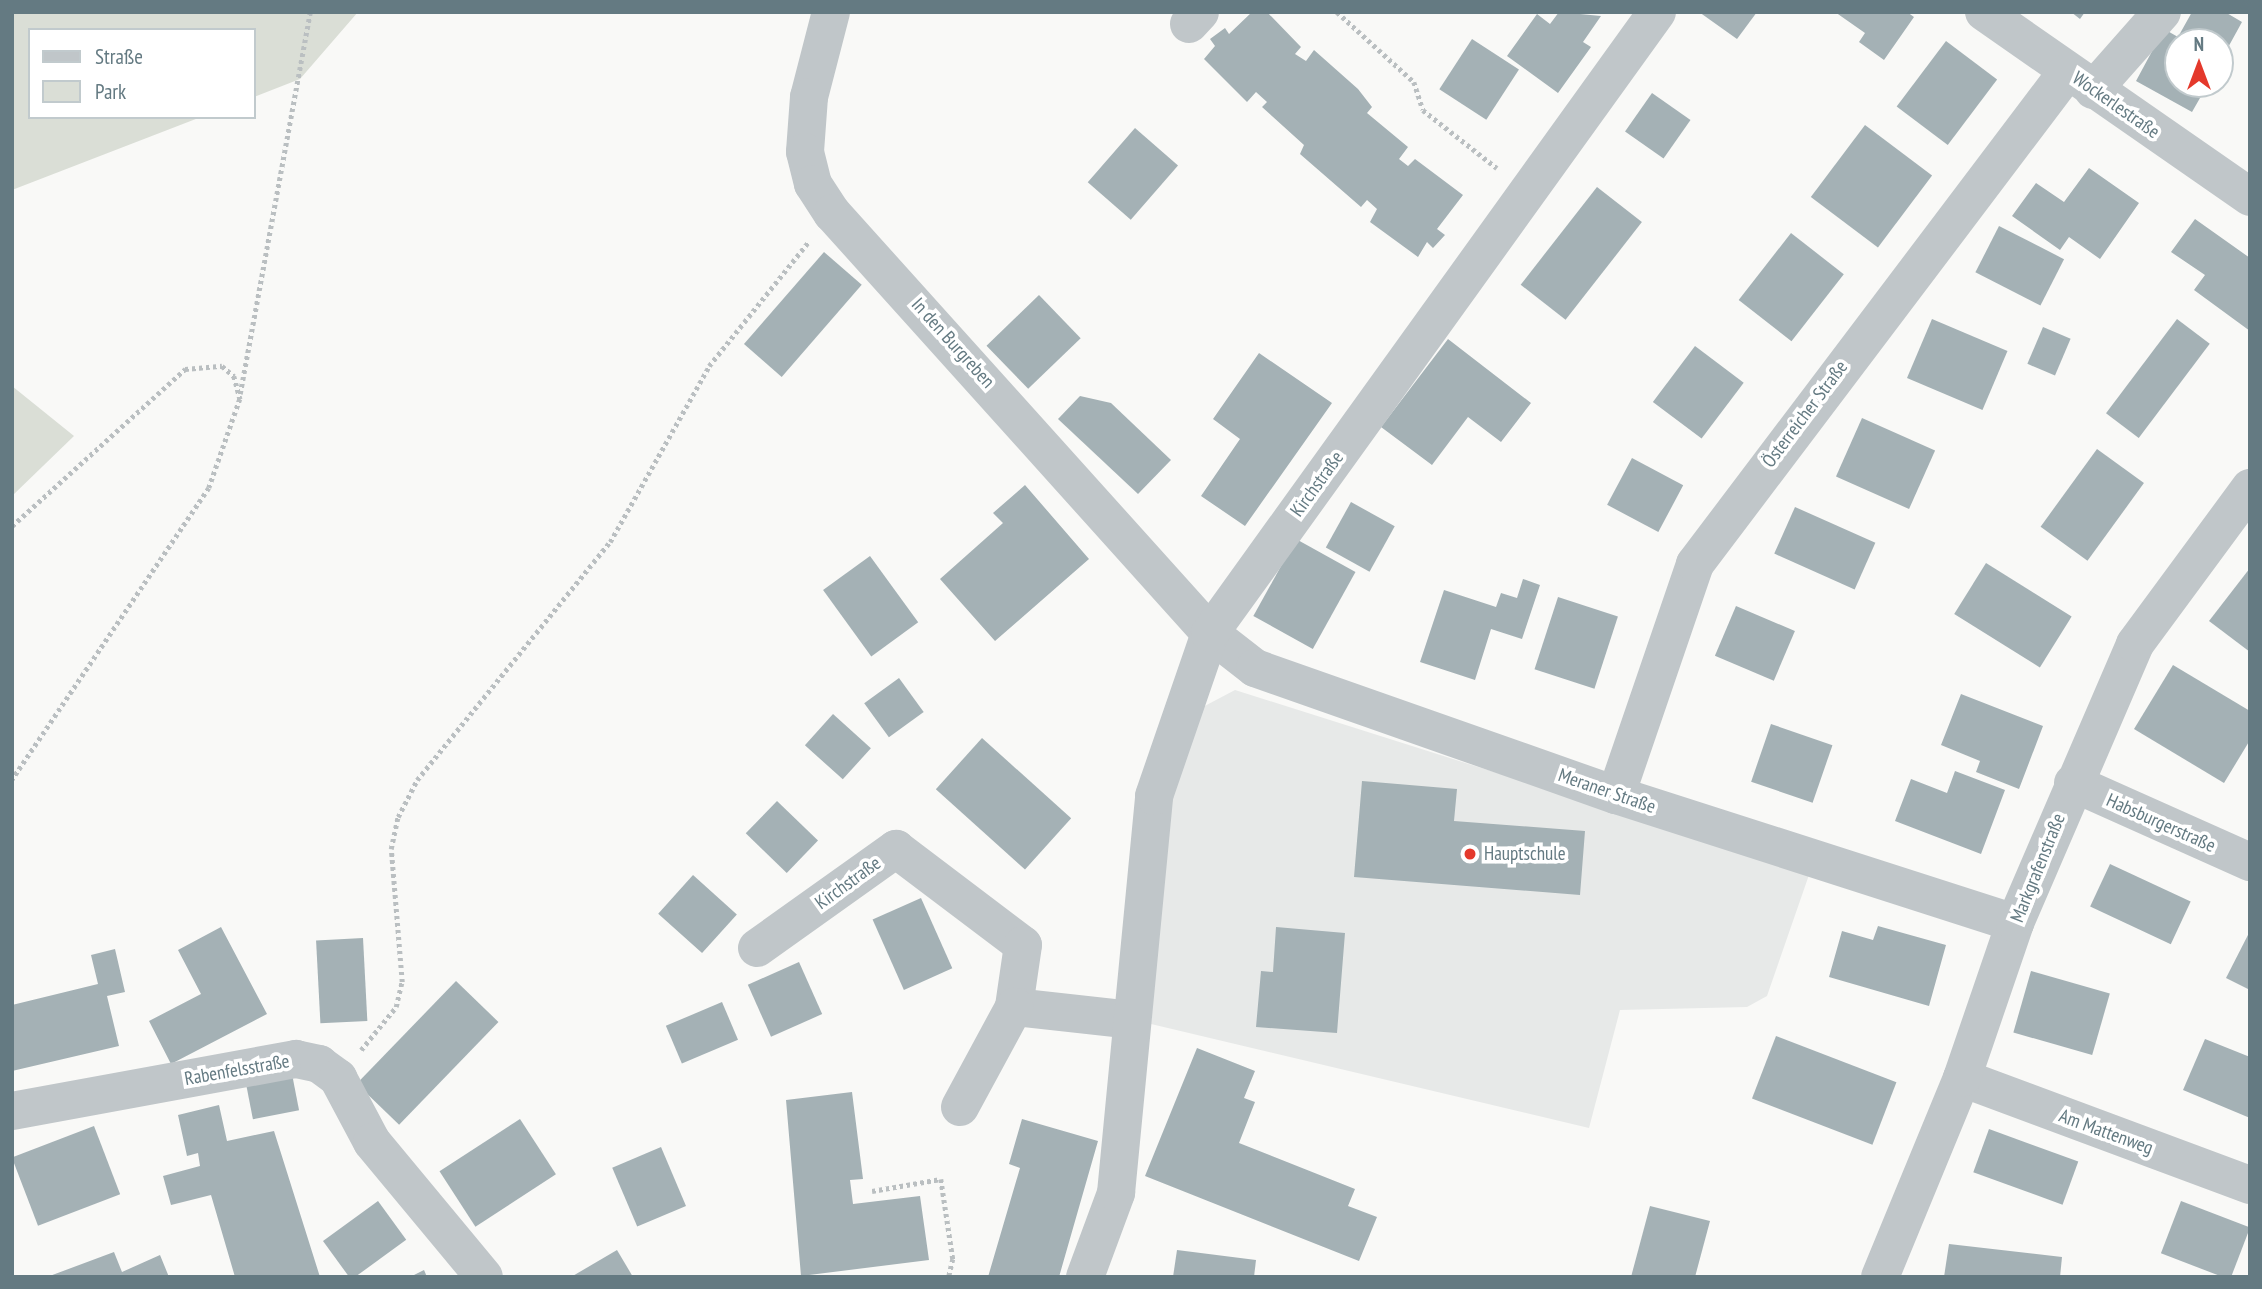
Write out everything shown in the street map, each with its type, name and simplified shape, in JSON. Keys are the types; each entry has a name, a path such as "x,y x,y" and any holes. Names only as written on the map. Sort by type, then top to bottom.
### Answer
{"street":[{"name":"In den Burgreben","path":"831,12 809,97 805,152 813,184 832,213 1210,633"},
{"name":"Kirchstraße","path":"1085,1277 1116,1192 1154,796 1210,633 1657,12"},
{"name":"Wockerlestraße","path":"1984,12 2250,197"},
{"name":"Österreicher Straße","path":"1616,795 1695,564 2080,81 2162,12"},
{"name":"Markgrafenstraße","path":"1880,1277 1962,1079 2015,923 2135,644 2250,488"},
{"name":"Meraner Straße","path":"1210,633 1255,668 1616,795 2015,923"},
{"name":"Habsburgerstraße","path":"2073,783 2250,862"},
{"name":"Kirchstraße","path":"757,948 896,849 1023,945 1014,1007 960,1107"},
{"path":"1014,1007 1131,1020"},
{"name":"Rabenfelsstraße","path":"12,1111 296,1059 319,1063 338,1078"},
{"path":"338,1078 372,1142 484,1277"},
{"name":"Am Mattenweg","path":"1962,1079 2250,1185"}],"path":[{"path":"12,780 209,488 240,399 310,12"},
{"path":"1338,12 1414,82 1423,110 1528,192"},
{"path":"338,1078 396,1007 402,982 391,849 398,817 417,780 610,542 709,366 832,213"},
{"path":"12,526 185,369 222,366 234,376 240,399"},
{"path":"872,1191 942,1180 953,1259 949,1277"}],"shaded area":[{"path":"1235,690 1810,872 1767,996 1747,1007 1620,1010 1589,1128 1151,1024 1172,779 1199,709"}],"green space":[{"path":"12,12 358,12 300,79 256,96 256,28 28,28 28,119 196,119 12,190"},
{"path":"12,386 74,436 12,496"}],"building":[{"path":"1252,12 1267,12 1301,47 1295,54 1306,61 1314,50 1358,89 1372,107 1367,113 1408,147 1399,159 1408,166 1415,159 1463,195 1437,229 1445,235 1433,248 1427,242 1418,257 1370,222 1377,209 1367,200 1361,207 1300,154 1304,145 1262,107 1267,102 1256,92 1247,102 1204,59 1215,46 1210,39 1225,28 1229,34"},
{"path":"1559,12 1601,16 1583,42 1591,47 1558,93 1507,56 1537,14 1550,24"},
{"path":"1699,12 1757,12 1737,39"},
{"path":"1835,12 1907,12 1914,17 1884,60 1859,42 1865,33"},
{"path":"2071,12 2085,12 2080,19"},
{"path":"2192,12 2225,12 2242,22 2234,37 2234,28 2183,28"},
{"path":"2164,29 2164,96 2136,81"},
{"path":"1472,39 1519,69 1486,120 1439,89"},
{"path":"1946,41 1997,80 1948,145 1897,106"},
{"path":"1652,93 1691,120 1664,158 1625,132"},
{"path":"2167,98 2200,98 2192,112"},
{"path":"1865,125 1932,176 1878,247 1811,197"},
{"path":"1135,128 1178,165 1131,220 1088,182"},
{"path":"2089,168 2139,203 2100,259 2069,237 2060,250 2012,216 2036,183 2064,202"},
{"path":"1597,187 1642,222 1566,320 1521,285"},
{"path":"2195,219 2250,258 2250,331 2194,290 2205,275 2171,252"},
{"path":"1999,226 2064,259 2040,305 1975,272"},
{"path":"1791,233 1844,274 1791,341 1739,300"},
{"path":"824,252 862,285 782,377 744,344"},
{"path":"1039,295 1081,338 1028,389 986,346"},
{"path":"1932,319 2007,351 1982,410 1907,378"},
{"path":"2177,319 2210,344 2139,438 2106,413"},
{"path":"2043,327 2071,339 2055,376 2027,364"},
{"path":"1448,339 1531,403 1501,442 1468,417 1432,465 1381,427"},
{"path":"1695,346 1744,383 1702,439 1653,402"},
{"path":"1259,353 1332,403 1245,526 1201,496 1240,439 1213,419"},
{"path":"1080,396 1111,403 1171,460 1138,494 1058,419"},
{"path":"1862,418 1935,451 1909,509 1836,476"},
{"path":"2097,449 2144,483 2087,561 2041,527"},
{"path":"1632,458 1683,485 1658,532 1607,505"},
{"path":"1025,485 1089,559 995,641 940,579 1003,523 993,513"},
{"path":"1351,502 1395,526 1370,572 1326,547"},
{"path":"1795,507 1875,543 1855,589 1774,554"},
{"path":"1296,539 1355,572 1313,649 1253,616"},
{"path":"870,556 918,622 871,656 823,590"},
{"path":"1986,563 2072,617 2040,667 1954,614"},
{"path":"2250,568 2250,652 2209,621"},
{"path":"1523,579 1540,585 1522,639 1491,629 1475,680 1420,662 1444,590 1496,607 1501,593 1517,598"},
{"path":"1558,597 1618,616 1594,689 1535,669"},
{"path":"1736,606 1795,631 1774,681 1715,656"},
{"path":"2173,665 2250,711 2250,740 2224,783 2134,729"},
{"path":"899,678 924,712 889,737 864,703"},
{"path":"1961,694 2043,726 2019,789 1976,772 1980,761 1941,745"},
{"path":"833,714 871,748 843,779 805,745"},
{"path":"1771,724 1832,745 1813,803 1751,782"},
{"path":"982,738 1071,818 1025,870 936,789"},
{"path":"1955,771 2005,790 1981,854 1895,821 1911,779 1947,793"},
{"name":"Hauptschule","path":"1362,781 1457,789 1454,821 1585,831 1580,895 1354,877"},
{"path":"777,801 818,841 787,873 746,833"},
{"path":"2110,864 2191,902 2171,944 2090,907"},
{"path":"693,875 737,914 702,953 658,914"},
{"path":"921,898 952,968 904,990 873,920"},
{"path":"1878,926 1946,945 1929,1006 1829,977 1842,931 1873,940"},
{"path":"221,927 267,1014 171,1064 149,1021 201,994 178,950"},
{"path":"1276,927 1345,933 1337,1033 1256,1027 1261,971 1273,972"},
{"path":"2250,931 2250,990 2226,978"},
{"path":"363,938 367,1021 320,1023 316,940"},
{"path":"115,949 125,992 107,996 119,1046 12,1071 12,1005 98,984 91,955"},
{"path":"799,962 822,1014 771,1037 748,985"},
{"path":"2031,971 2110,994 2092,1055 2013,1033"},
{"path":"456,981 498,1022 399,1125 357,1084"},
{"path":"722,1002 738,1040 682,1064 666,1026"},
{"path":"1776,1036 1896,1082 1872,1145 1752,1099"},
{"path":"2205,1039 2250,1057 2250,1118 2183,1090"},
{"path":"1197,1048 1255,1071 1244,1098 1255,1102 1239,1143 1355,1189 1348,1206 1377,1217 1359,1261 1145,1176"},
{"path":"292,1074 299,1110 253,1119 246,1083"},
{"path":"852,1092 863,1179 850,1180 853,1204 920,1196 929,1260 801,1276 786,1100"},
{"path":"219,1105 227,1141 274,1131 320,1277 235,1277 211,1195 171,1205 163,1176 200,1166 198,1153 187,1156 178,1115"},
{"path":"520,1119 556,1174 475,1227 439,1171"},
{"path":"1022,1119 1098,1141 1059,1277 988,1277 1020,1168 1009,1164"},
{"path":"94,1126 120,1194 38,1226 12,1157"},
{"path":"1989,1129 2078,1161 2063,1205 1973,1172"},
{"path":"661,1147 686,1206 637,1227 612,1168"},
{"path":"378,1201 406,1240 355,1277 349,1277 323,1241"},
{"path":"2181,1201 2250,1227 2231,1277 2223,1277 2161,1253"},
{"path":"1650,1206 1710,1221 1695,1277 1631,1277"},
{"path":"1949,1244 2062,1257 2060,1277 1944,1277"},
{"path":"617,1250 633,1277 571,1277"},
{"path":"1177,1250 1256,1260 1254,1277 1173,1277"},
{"path":"114,1252 122,1272 160,1255 169,1277 47,1277"},
{"path":"424,1270 427,1277 410,1277"}],"place":[{"name":"Hauptschule","path":"1470,854"}]}
